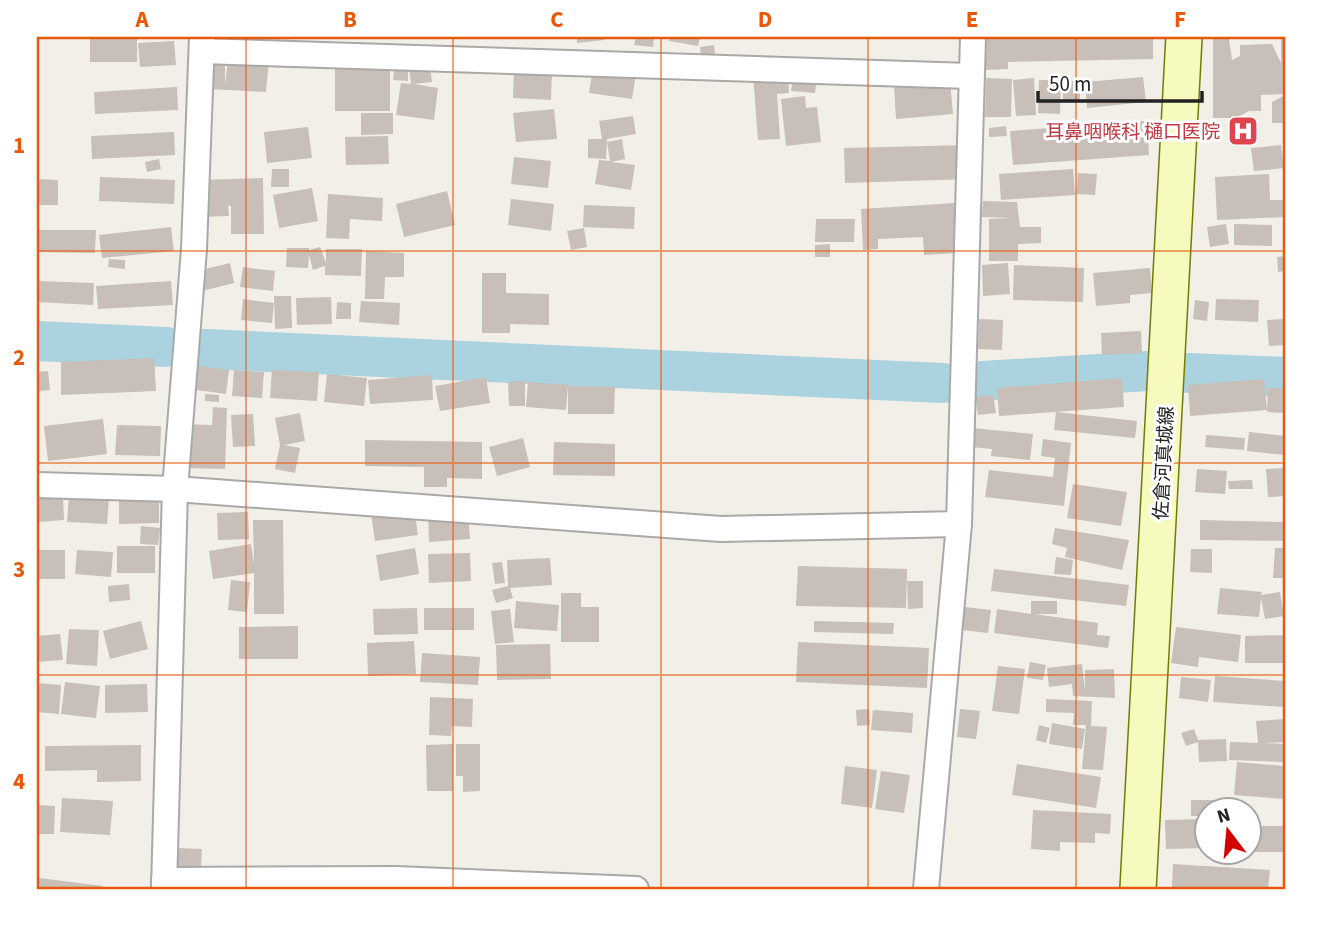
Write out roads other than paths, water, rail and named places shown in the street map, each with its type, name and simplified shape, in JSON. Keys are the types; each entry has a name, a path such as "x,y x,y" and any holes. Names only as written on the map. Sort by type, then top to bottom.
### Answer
{"main road":[{"name":"佐倉河真城線","path":"1138,889 1184,37"}],"street":[{"path":"926,889 959,524 973,37"},
{"path":"636,889 396,880 164,885 175,489 194,249 202,44 970,76"},
{"path":"37,485 175,489 721,529 959,524"}],"waterway":[{"path":"37,341 166,347"},
{"path":"206,349 943,383"},
{"path":"982,381 1148,371"},
{"path":"1188,373 1285,377"}],"place":[{"name":"耳鼻咽喉科 樋口医院","path":"1243,131"}]}
